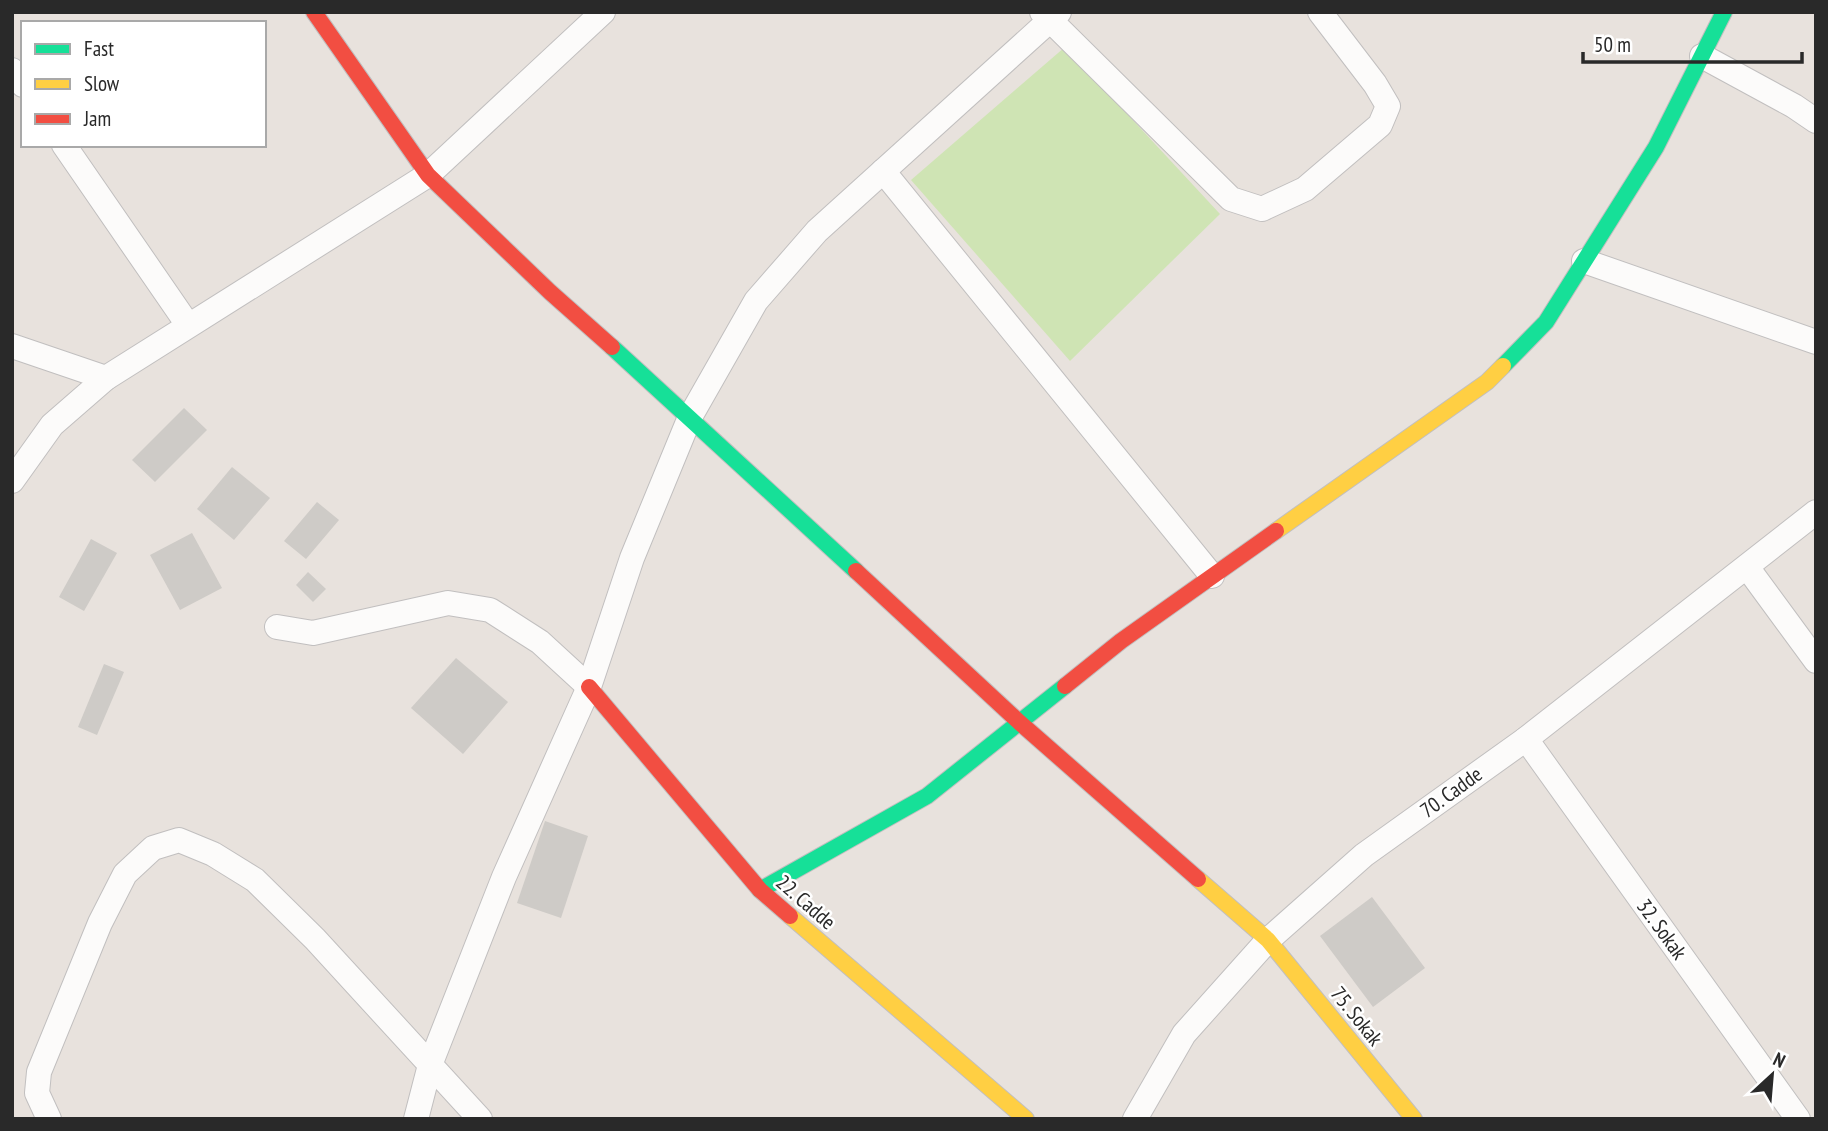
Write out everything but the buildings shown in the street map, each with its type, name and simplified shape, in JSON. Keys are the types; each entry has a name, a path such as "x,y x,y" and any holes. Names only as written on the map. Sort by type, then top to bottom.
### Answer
{"street":[{"name":"75. Sokak","path":"314,12 428,175 550,292 690,417 1019,722 1268,940 1414,1119"},
{"path":"12,481 52,425 106,377 428,175 603,12"},
{"path":"416,1119 430,1065 504,877 589,687 632,558 690,417 756,301 817,231 1050,15 1231,199 1262,209 1305,190 1380,125 1388,106 1375,84 1320,12"},
{"path":"760,890 927,796 1121,641 1487,382 1546,322 1656,147 1724,12"},
{"path":"1702,56 1794,106 1816,121"},
{"path":"65,147 188,325"},
{"path":"883,171 1212,576"},
{"path":"1584,261 1816,342"},
{"path":"12,346 106,377"},
{"name":"70. Cadde","path":"1135,1119 1184,1034 1268,940 1364,855 1527,739 1816,513"},
{"path":"1747,567 1816,661"},
{"path":"277,627 313,633 448,603 490,610 540,642 589,687"},
{"name":"22. Cadde","path":"589,687 760,890 1026,1119"},
{"name":"32. Sokak","path":"1527,739 1798,1119"},
{"path":"49,1119 37,1093 40,1072 100,923 125,874 153,848 179,839 213,854 256,880 315,939 480,1119"}],"green space":[{"path":"1065,47 1220,214 1070,361 911,180"}],"traffic: fast":[{"path":"1503,366 1546,322 1656,147 1724,12"},
{"path":"612,347 856,571"},
{"path":"760,890 927,796 1065,686"}],"traffic: slow":[{"path":"1276,531 1487,382 1503,366"},
{"path":"1198,879 1268,940 1414,1119"},
{"path":"790,916 1026,1119"}],"traffic: jam":[{"path":"314,12 428,175 550,292 612,347"},
{"path":"1065,686 1121,641 1276,531"},
{"path":"856,571 1019,722 1198,879"},
{"path":"589,687 760,890 790,916"}]}
